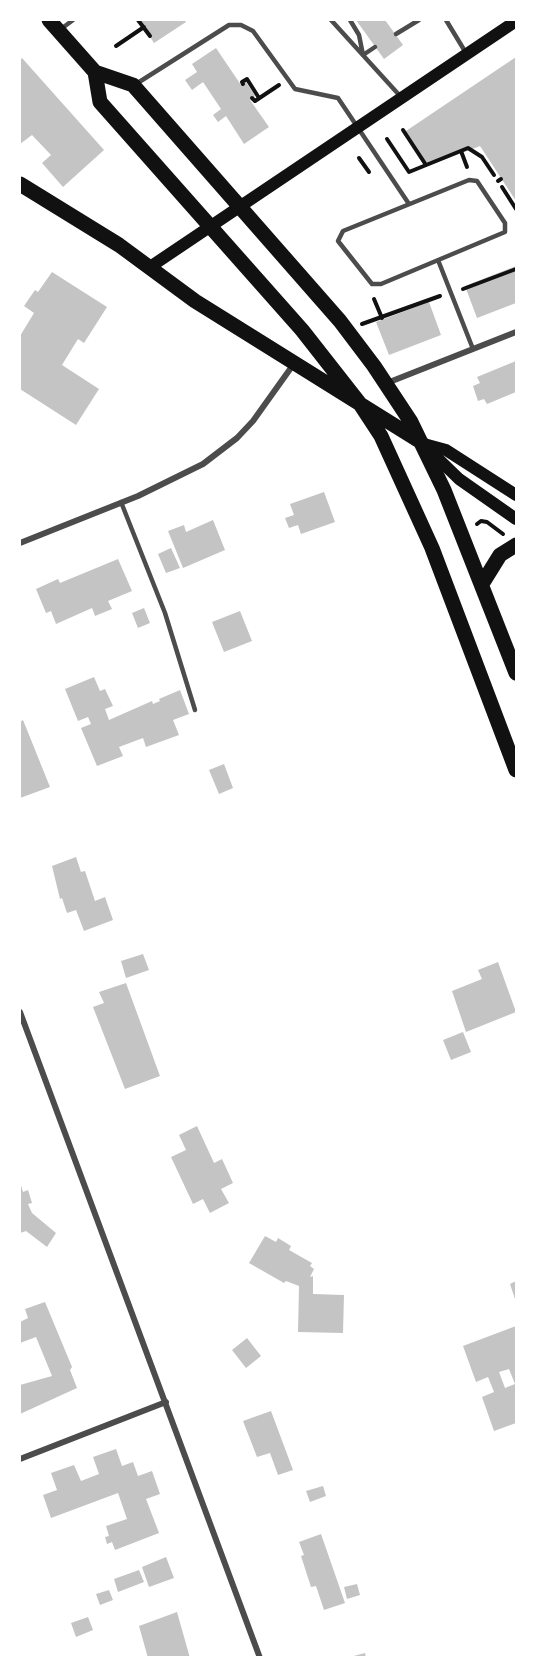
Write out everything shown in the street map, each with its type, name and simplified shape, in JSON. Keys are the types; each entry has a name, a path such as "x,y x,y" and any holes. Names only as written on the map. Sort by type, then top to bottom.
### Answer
{"main road":[{"path":"150,267 209,225 516,21"},
{"path":"53,25 95,72 133,85 340,321 387,383 423,444 513,653 516,673"},
{"path":"95,72 100,102 302,330 360,404 381,436 413,503 516,770"},
{"path":"20,184 119,245 195,301 423,444 459,479 516,519"},
{"path":"423,444 446,450 516,495"},
{"path":"482,584 500,555 512,541"}],"street":[{"path":"387,383 516,332"},
{"path":"20,543 178,478 221,452 253,421 294,363"},
{"path":"20,1012 260,1658"},
{"path":"20,1459 166,1402"}],"lane":[{"path":"53,25 73,20"},
{"path":"331,20 401,98"},
{"path":"350,20 359,35 363,55"},
{"path":"396,34 419,20"},
{"path":"446,20 466,54"},
{"path":"133,85 229,25 241,25 253,31 295,89 338,98 409,204"},
{"path":"363,55 375,47"},
{"path":"469,180 477,181 505,223 505,232 438,260 381,284 372,284 338,241 343,231 469,180"},
{"path":"438,260 473,349"},
{"path":"122,502 165,613 195,710"}],"path":[{"path":"138,20 150,36"},
{"path":"116,46 144,27"},
{"path":"243,84 242,82 247,79 261,97 255,101 252,98"},
{"path":"402,130 426,165"},
{"path":"387,139 409,172 468,148 482,157 494,175"},
{"path":"461,151 468,170"},
{"path":"359,158 369,172"},
{"path":"502,187 516,209"},
{"path":"463,289 501,277 516,269"},
{"path":"362,324 413,307 440,295"},
{"path":"374,299 382,318"},
{"path":"478,522 487,522 512,541"}],"building":[{"path":"139,20 185,20 186,22 154,43"},
{"path":"356,20 385,20 403,45 384,59"},
{"path":"216,48 241,85 246,82 255,96 250,100 269,127 244,144 226,116 218,122 213,115 221,109 203,82 192,90 185,80 197,72 192,64"},
{"path":"516,57 516,201 480,146 425,167 403,133"},
{"path":"22,58 104,150 63,187 42,163 51,155 32,135 20,144 20,60"},
{"path":"516,266 516,303 477,318 465,286"},
{"path":"52,272 107,307 84,343 78,339 62,365 99,389 76,425 20,389 20,336 34,313 24,306 35,290 38,292"},
{"path":"429,302 441,335 389,355 376,322"},
{"path":"516,361 516,392 487,404 484,399 478,401 473,386 480,383 477,377"},
{"path":"324,492 335,522 301,534 298,525 289,528 285,518 294,515 290,504"},
{"path":"213,520 225,550 183,568 168,531 184,525 186,532"},
{"path":"171,548 180,568 166,573 158,554"},
{"path":"118,559 132,591 108,601 112,609 95,616 92,608 56,624 51,611 46,613 36,589 58,579 60,583"},
{"path":"144,608 150,623 138,628 132,613"},
{"path":"240,611 252,641 224,652 212,622"},
{"path":"94,677 100,691 105,689 113,706 105,709 109,720 152,701 153,704 180,690 189,714 173,720 179,735 146,747 143,738 119,747 123,756 97,766 81,728 91,724 88,717 78,721 65,689"},
{"path":"23,720 50,787 20,798 20,722"},
{"path":"224,764 233,788 219,794 209,770"},
{"path":"76,857 81,872 85,871 95,901 105,897 113,920 84,931 76,910 67,913 62,898 60,899 52,866"},
{"path":"143,954 149,970 126,978 121,961"},
{"path":"498,962 516,1012 466,1032 452,991 482,979 478,970"},
{"path":"126,983 160,1076 125,1089 93,1007 104,1003 99,992"},
{"path":"463,1032 471,1052 451,1060 443,1040"},
{"path":"197,1126 214,1163 222,1159 233,1183 221,1189 229,1203 210,1213 203,1199 193,1204 171,1157 186,1150 179,1135"},
{"path":"20,1182 23,1192 28,1190 32,1203 28,1204 32,1213 56,1233 47,1247 26,1231 20,1233"},
{"path":"265,1236 276,1242 278,1238 291,1246 289,1250 312,1263 310,1266 314,1269 310,1277 313,1276 313,1294 344,1295 343,1333 298,1332 299,1286 286,1281 284,1283 249,1263"},
{"path":"516,1281 516,1302 510,1284"},
{"path":"45,1302 72,1367 70,1370 77,1388 20,1414 20,1385 52,1376 36,1337 20,1343 20,1322 28,1318 25,1309"},
{"path":"516,1326 516,1423 494,1431 482,1397 494,1392 488,1377 476,1382 463,1346","holes":["509,1369 515,1384 505,1388 499,1372"]},
{"path":"247,1338 261,1356 246,1368 232,1350"},
{"path":"271,1411 293,1470 278,1475 270,1453 257,1457 243,1421"},
{"path":"116,1449 122,1466 133,1462 138,1476 152,1471 160,1494 146,1499 159,1533 115,1550 112,1542 107,1544 105,1537 109,1536 106,1526 127,1519 118,1493 51,1518 43,1495 57,1490 51,1473 74,1465 81,1481 99,1474 93,1457"},
{"path":"323,1486 326,1496 310,1502 306,1491"},
{"path":"321,1534 345,1603 324,1610 316,1586 311,1587 299,1542"},
{"path":"166,1557 174,1578 149,1587 142,1567"},
{"path":"139,1570 144,1582 118,1592 114,1579"},
{"path":"357,1584 360,1595 347,1599 344,1587"},
{"path":"109,1590 113,1600 100,1605 96,1594"},
{"path":"177,1612 190,1658 148,1658 139,1626"},
{"path":"88,1617 93,1630 76,1637 71,1623"},
{"path":"365,1653 366,1658 350,1658 350,1657"}]}
